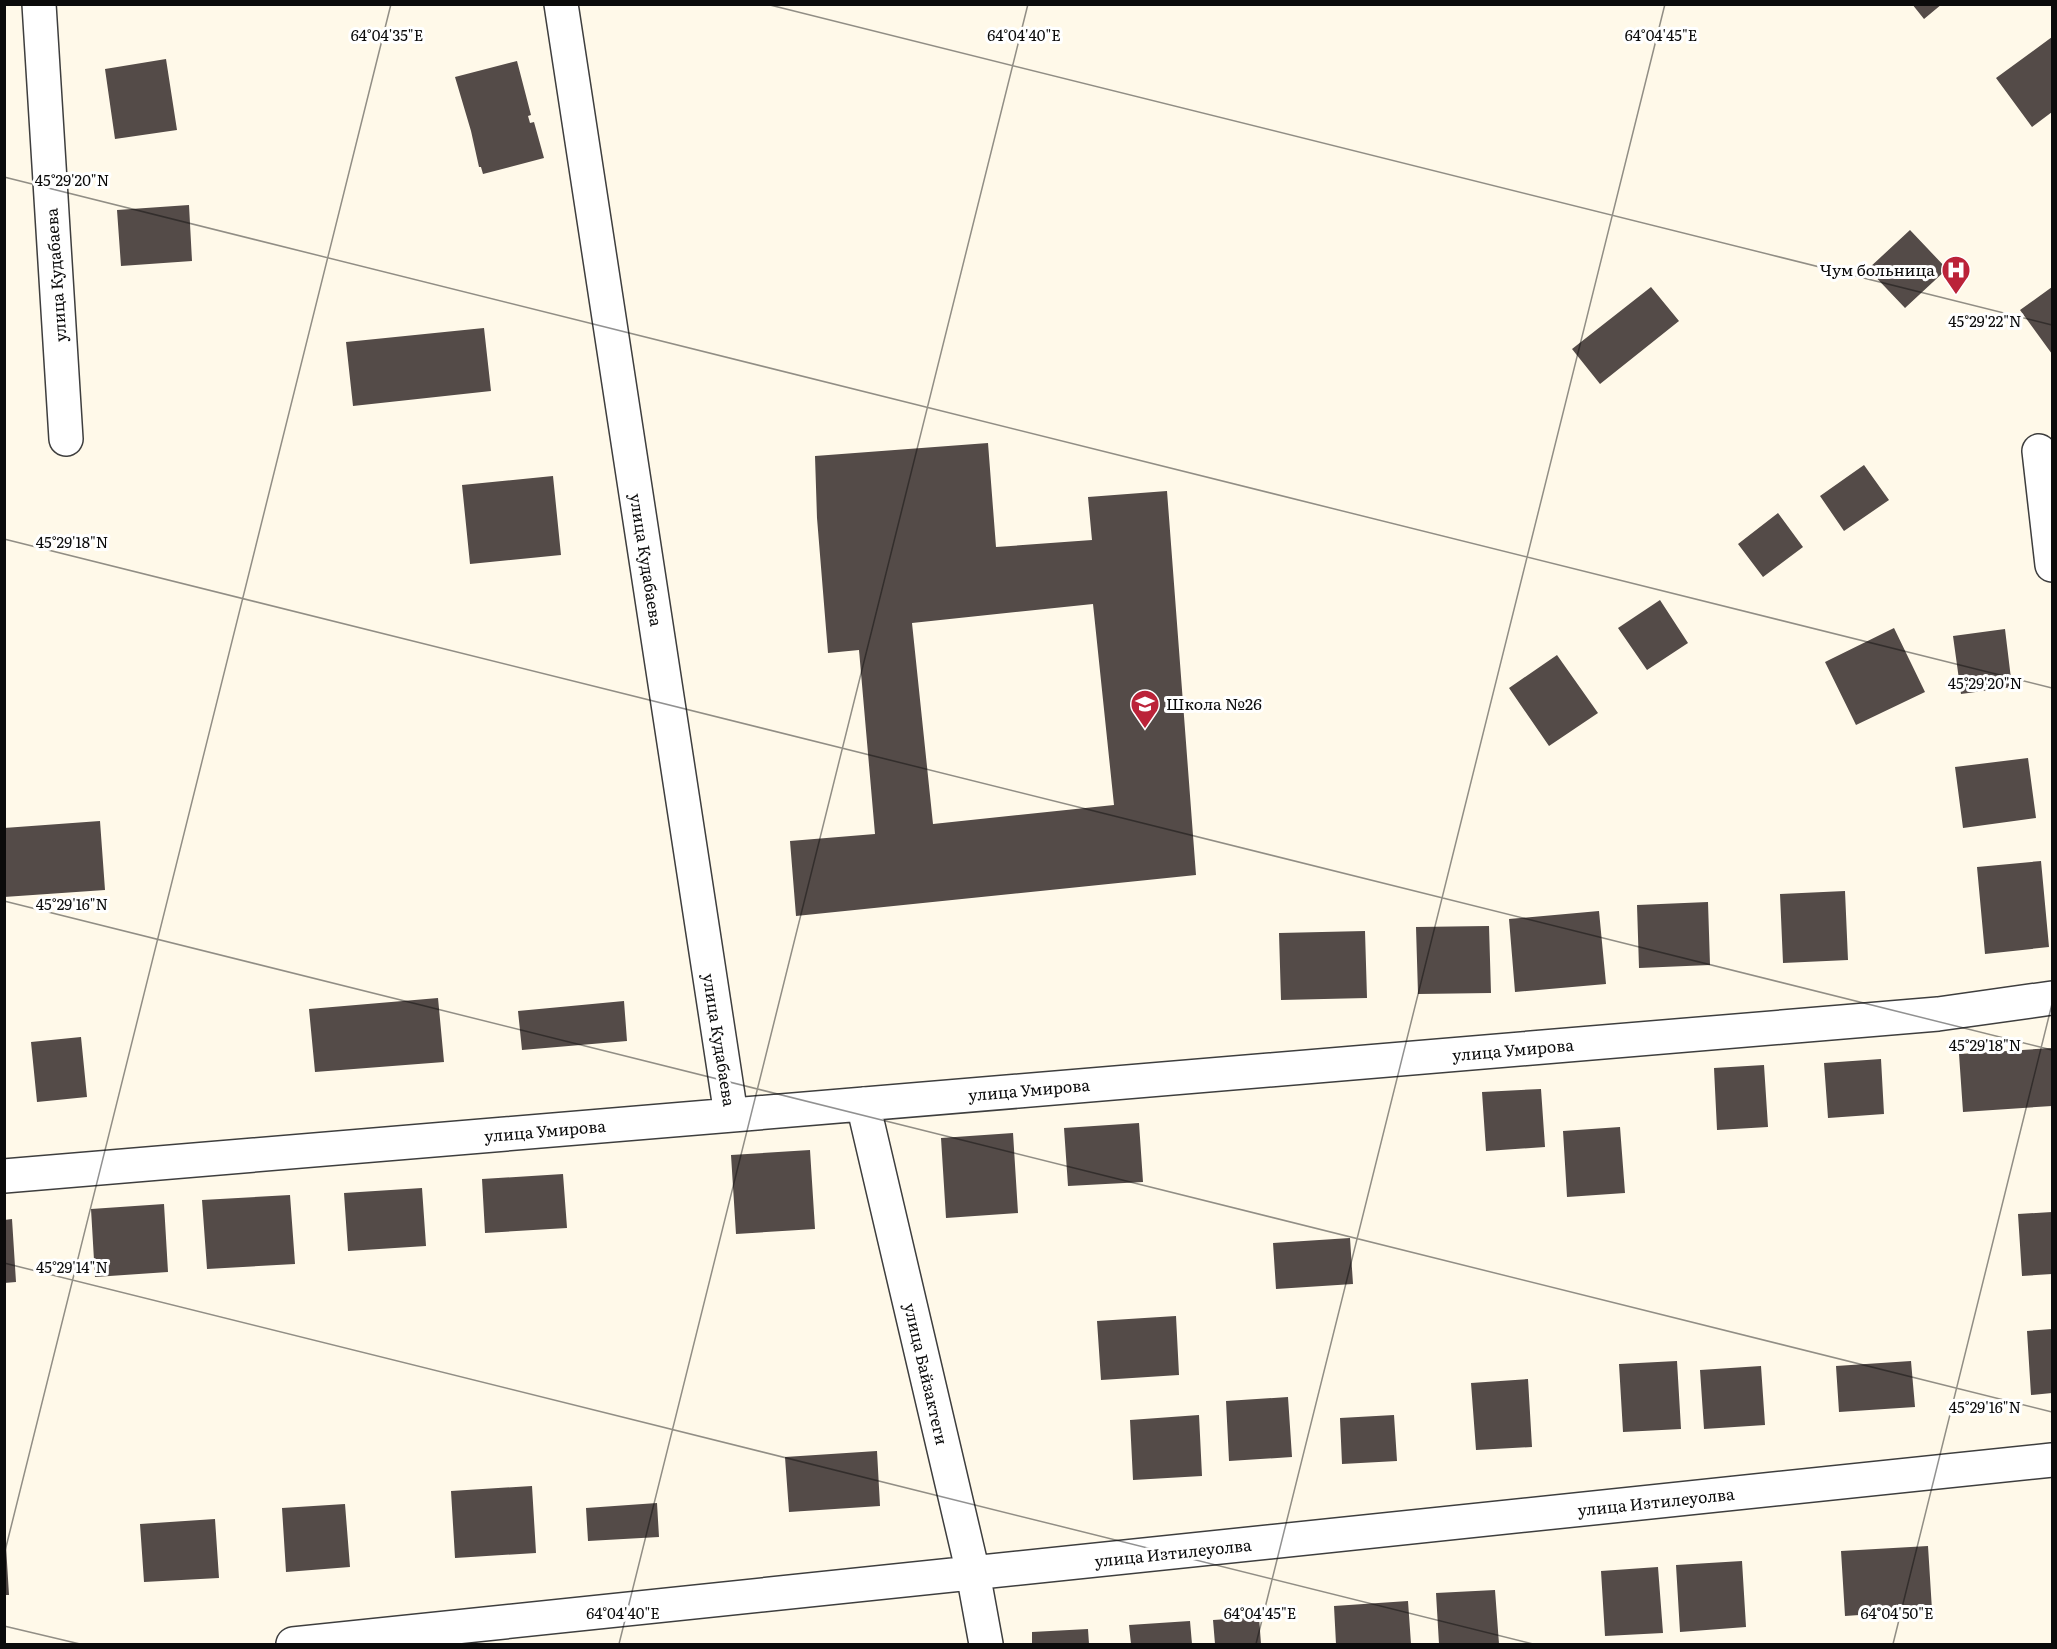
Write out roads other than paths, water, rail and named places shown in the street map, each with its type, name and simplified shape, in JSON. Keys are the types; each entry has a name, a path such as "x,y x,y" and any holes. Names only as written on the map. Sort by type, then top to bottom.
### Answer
{"street":[{"name":"улица Кудабаева","path":"39,4 66,439"},
{"name":"улица Кудабаева","path":"561,4 731,1115"},
{"path":"2039,451 2052,565"},
{"name":"улица Умирова","path":"4,1176 1938,1014 2052,998"},
{"name":"улица Байзактеги","path":"863,1104 973,1574 986,1644"},
{"name":"улица Изтилеуолва","path":"293,1644 2052,1460"}],"place":[{"name":"Чум больница","path":"1956,296"},
{"name":"Школа №26","path":"1145,730"}]}
